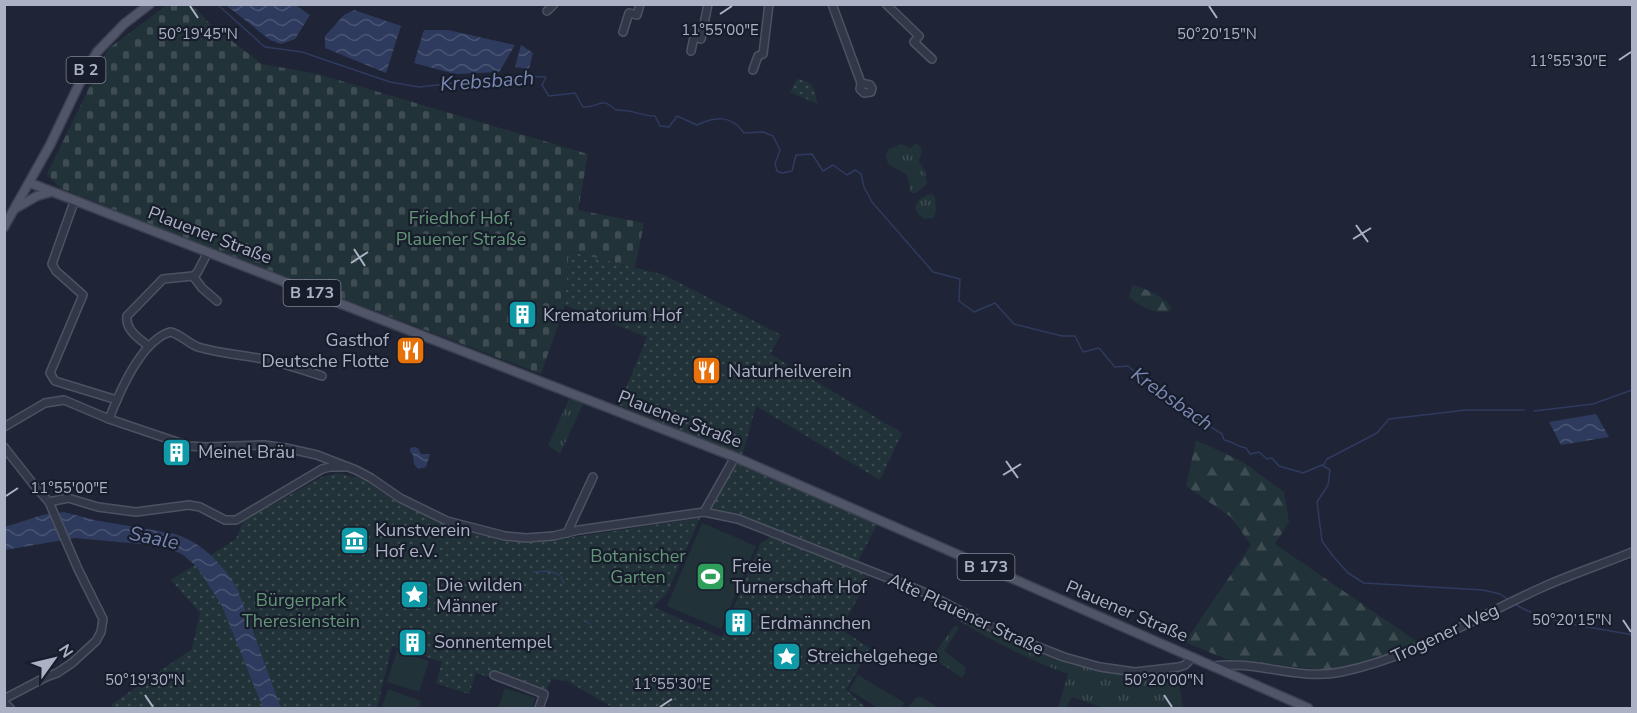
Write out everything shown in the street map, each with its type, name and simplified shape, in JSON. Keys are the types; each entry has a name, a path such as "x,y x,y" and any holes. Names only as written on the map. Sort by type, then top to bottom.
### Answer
{"main road":[{"name":"B 2","path":"4,227 30,183 97,52 124,24 150,4"},
{"name":"Plauener Straße","path":"30,183 735,457 1308,708"},
{"path":"14,209 37,196 51,192"}],"street":[{"path":"547,11 554,4"},
{"path":"623,32 629,13 637,15 640,4"},
{"path":"691,51 694,37 701,39 708,4"},
{"path":"753,70 758,56 763,54 768,4"},
{"path":"832,4 861,83"},
{"path":"886,4 920,36 914,42 932,59"},
{"path":"74,202 52,264 56,272 83,295 50,373 51,378 117,400"},
{"path":"148,346 129,329 127,316 163,279 193,276 197,273 208,252"},
{"path":"193,276 202,288 217,301"},
{"path":"109,419 117,400 148,346 165,333 175,333 198,347 238,356 266,359 322,376"},
{"name":"Alte Plauener Straße","path":"4,428 45,403 64,400 109,419 189,446 264,445 317,454 356,470 400,498 447,521 513,537 526,538 567,533 704,512 738,519 889,578 926,593 1002,633 1064,657 1100,667 1135,672 1179,667 1193,657"},
{"path":"4,447 51,505 103,620 101,632 96,641 57,673 4,701 10,708"},
{"path":"704,512 735,457"},
{"path":"51,505 59,498 68,498 98,507 136,512 189,505 200,507 230,521 236,520 322,469 343,467 356,470"},
{"path":"567,533 593,477"},
{"name":"Trogener Weg","path":"1214,666 1227,664 1297,674 1339,673 1390,660 1418,649 1542,587 1632,552"},
{"path":"494,675 544,694 539,708"}],"green space":[{"name":"Friedhof Hof, Plauener Straße","path":"167,5 192,5 212,26 262,64 318,74 588,154 578,210 644,223 635,268 569,251 565,305 541,374 60,188 47,174 108,49"},
{"path":"797,79 810,84 818,104 790,92"},
{"path":"917,143 922,150 919,162 925,171 927,184 916,193 911,193 907,175 888,164 886,155 889,149 901,144 910,148"},
{"path":"931,194 935,196 936,211 933,218 925,219 915,208 921,199"},
{"path":"569,251 664,275 781,335 770,354 902,433 880,480 756,406 742,456 619,405 647,337 565,305"},
{"path":"1132,285 1159,296 1171,307 1170,311 1153,311 1138,304 1129,297"},
{"path":"569,399 584,402 560,454 548,445"},
{"path":"1196,440 1243,462 1284,492 1289,522 1275,544 1419,643 1334,671 1226,659 1185,642 1251,545 1231,517 1186,486"},
{"path":"735,461 878,523 858,561 710,508"},
{"name":"Bürgerpark Theresienstein","path":"338,473 366,480 390,498 455,528 512,542 554,540 700,518 667,593 653,607 722,637 760,544 772,535 849,565 870,577 840,629 870,648 846,690 867,708 614,708 567,681 552,679 544,694 476,673 469,694 436,683 442,662 392,646 377,708 111,708 112,704 192,649 200,613 171,580 236,539 243,521 322,477"},
{"name":"Freie Turnerschaft Hof","path":"702,523 756,546 721,629 667,606"},
{"path":"952,613 1019,643 1089,668 1136,676 1177,672 1183,708 1104,708 1072,697 1066,708 1058,708 1068,674 992,640 949,615"},
{"path":"955,625 959,628 944,651 965,667 962,678 932,657"},
{"path":"397,651 429,661 419,692 387,682"},
{"path":"858,675 905,703 901,708 878,708 849,690"},
{"path":"505,688 535,698 532,708 498,708"},
{"path":"388,689 421,701 419,708 382,708"},
{"path":"917,697 923,698 939,708 907,708"}],"water":[{"path":"226,5 295,5 310,15 295,39 281,44 270,40"},
{"path":"354,10 401,26 386,73 325,48 325,36 344,15"},
{"path":"424,30 448,30 515,45 499,72 455,74 414,63"},
{"path":"521,45 533,53 529,69 515,67"},
{"path":"1596,414 1609,437 1561,445 1549,422"},
{"path":"410,448 418,448 421,454 430,454 426,467 418,469 414,464"},
{"name":"Saale","path":"64,512 94,520 175,534 203,548 225,570 237,588 281,708 263,708 222,606 197,567 182,554 162,546 75,538 5,550 5,527 42,515"}],"waterway":[{"name":"Krebsbach","path":"217,4 265,47 302,52 390,82 419,87 518,76 546,77 542,85 549,96 575,93 583,107 606,103 616,110 655,116 660,126 669,127 677,116 697,125 723,119 734,123 744,133 763,132 773,136 780,150 775,164 777,171 782,173 792,171 796,155 812,154 823,171 833,165 847,175 855,170 861,174 864,187 872,202 933,272 960,279 959,301 974,312 995,303 1014,324 1062,336 1075,336 1083,352 1099,348 1115,367 1128,366 1185,410 1222,434 1224,440 1246,448 1250,454 1259,452 1267,459 1272,458 1279,466 1303,473 1322,465 1330,470 1328,485 1317,502 1322,541 1348,573 1364,583 1483,590 1500,594 1509,600"},
{"path":"1534,411 1593,404 1632,390"},
{"path":"1323,466 1327,459 1377,433 1389,419 1466,410 1524,410"},
{"path":"533,572 549,571 559,575"},
{"path":"561,577 564,583"},
{"name":"Krebsbach","path":"1515,604 1527,611 1556,620 1632,635"},
{"path":"584,620 590,624"}],"place":[{"name":"Krematorium Hof","path":"522,315"},
{"name":"Gasthof Deutsche Flotte","path":"410,350"},
{"name":"Naturheilverein","path":"707,371"},
{"name":"Meinel Bräu","path":"177,452"},
{"name":"Kunstverein Hof e.V.","path":"354,540"},
{"name":"Freie Turnerschaft Hof","path":"711,576"},
{"name":"Die wilden Männer","path":"415,595"},
{"name":"Erdmännchen","path":"739,623"},
{"name":"Sonnentempel","path":"413,642"},
{"name":"Streichelgehege","path":"786,656"}],"park label":[{"name":"Botanischer Garten","path":"638,566"}]}
